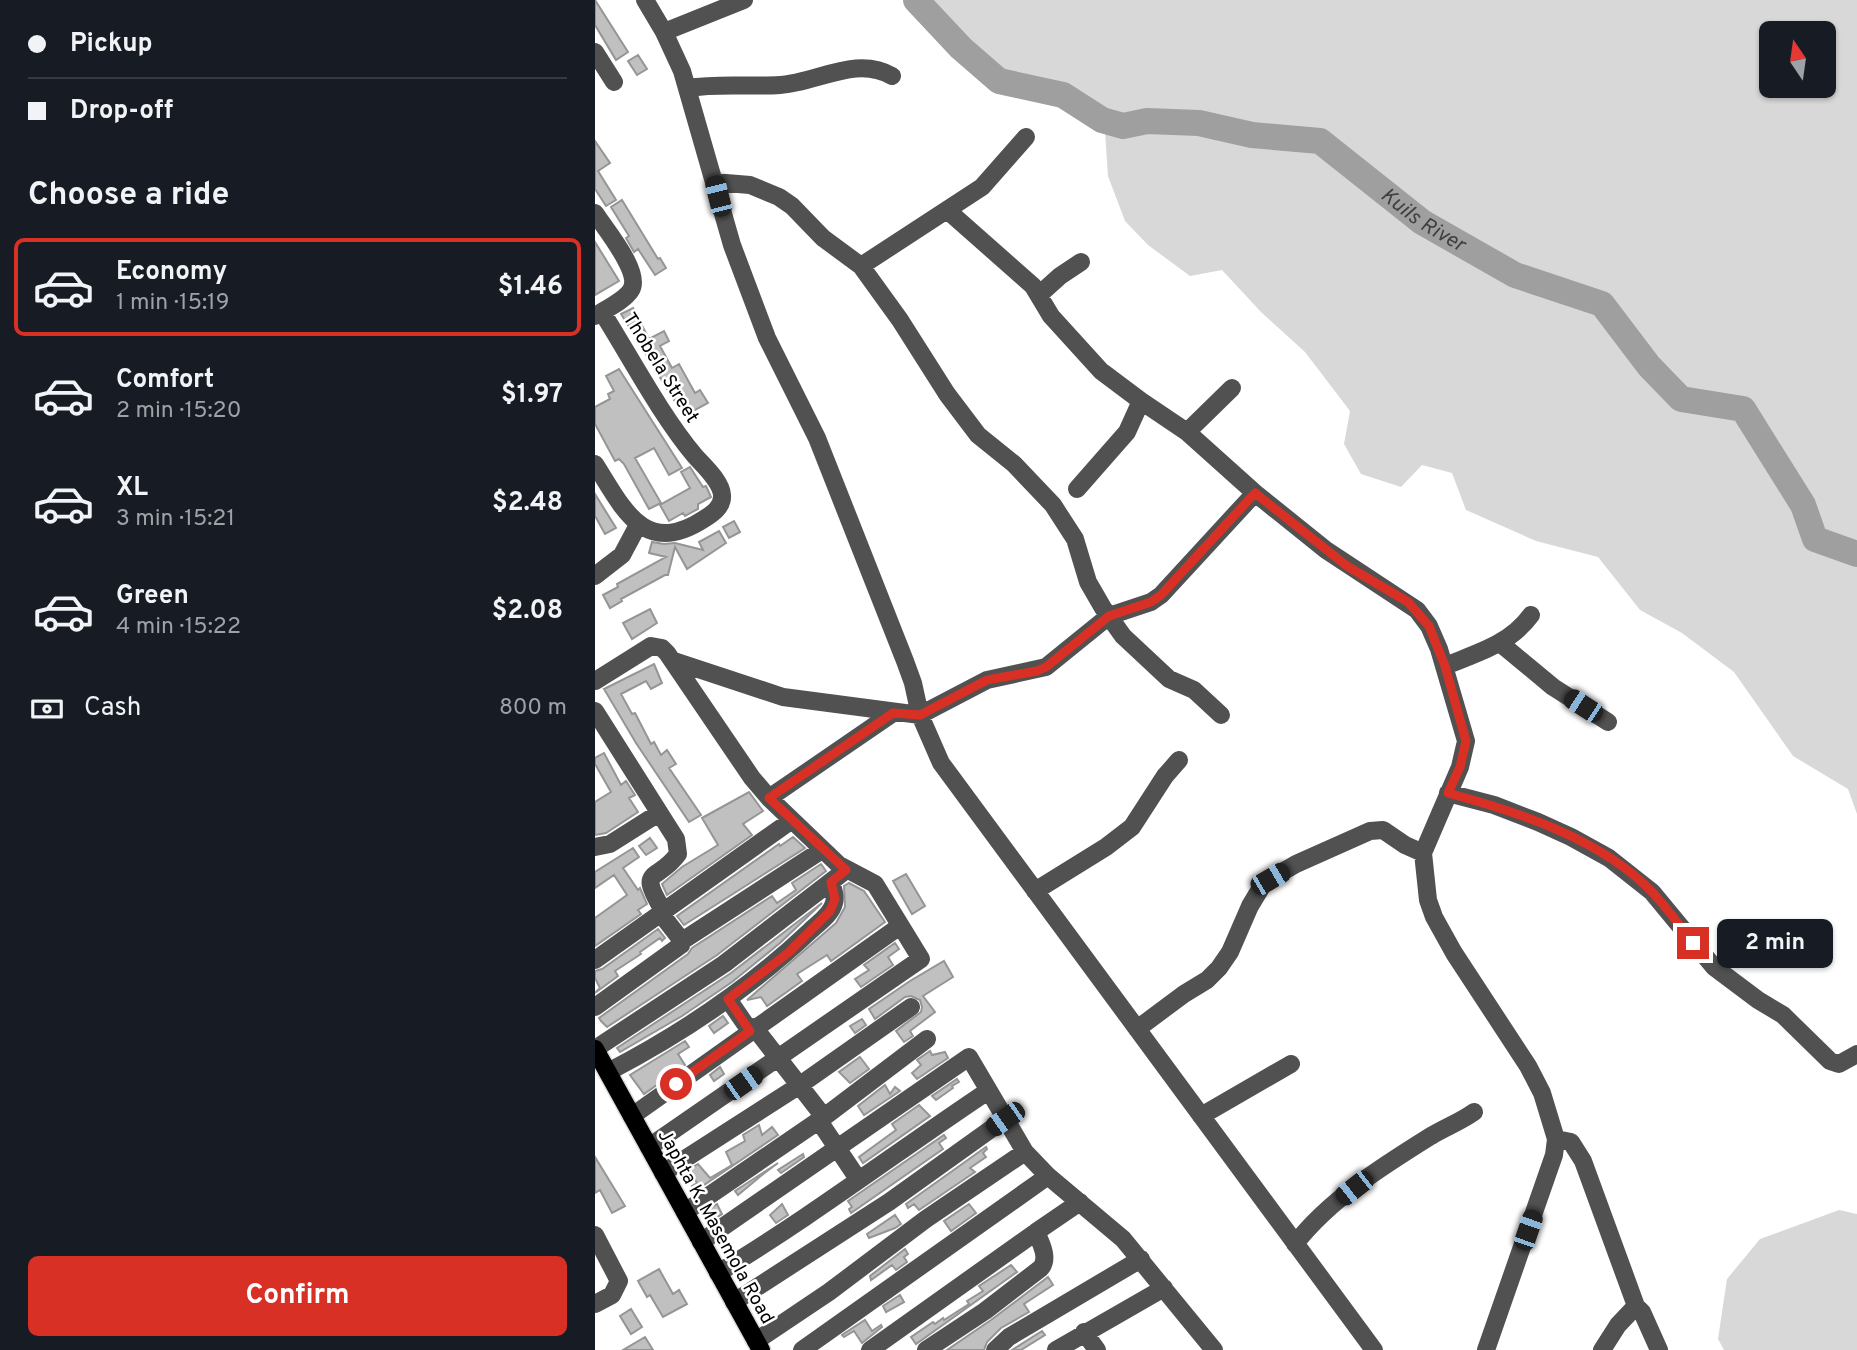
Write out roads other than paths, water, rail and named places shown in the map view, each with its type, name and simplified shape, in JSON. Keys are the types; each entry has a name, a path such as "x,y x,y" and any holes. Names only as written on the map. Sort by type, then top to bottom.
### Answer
{"main road":[{"name":"Japhta K. Masemola Road","path":"595,1049 759,1346"}],"street":[{"path":"645,0 664,32 688,88 731,245 767,338 827,462 905,661 920,715 941,763 1374,1350"},
{"path":"664,32 744,0"},
{"path":"595,52 614,82"},
{"path":"688,88 707,85 792,84 854,69 875,70 892,76"},
{"path":"861,266 982,187 1026,137"},
{"path":"714,182 750,185 779,197 792,206 823,238 861,266 900,320 947,394 978,435 1014,464 1053,505 1075,539 1088,582 1109,616 1142,655 1169,679 1201,695 1221,715"},
{"path":"947,209 1011,264 1040,294 1051,316 1101,371 1187,432 1255,493 1347,566 1391,591 1417,610 1429,626 1445,666 1466,741 1460,767 1423,853 1428,900 1434,917 1454,953 1528,1066 1542,1093 1556,1139 1554,1155 1486,1350"},
{"path":"595,213 628,264 633,279 627,294 598,314"},
{"path":"1040,294 1059,276 1081,262"},
{"name":"Thobela Street","path":"598,314 686,445 720,489 721,502 714,513 690,528 677,533 660,532 638,525"},
{"path":"1187,432 1232,388"},
{"path":"1077,489 1127,432 1141,401"},
{"path":"595,576 622,555 638,525 625,511 596,467"},
{"path":"674,661 783,697 920,715 987,680 1046,667 1109,616 1151,602 1161,595 1255,493"},
{"path":"1445,666 1500,643 1516,633 1531,615"},
{"path":"1500,643 1553,687 1608,722"},
{"path":"595,681 651,646 662,648 674,661 752,778 822,850 846,870 875,884 921,959 649,1147"},
{"path":"595,711 673,834 678,854 653,873 652,891 682,941"},
{"path":"769,798 893,713"},
{"path":"1035,891 1132,827 1159,784 1179,760"},
{"path":"1448,793 1494,805 1538,822 1571,836 1609,858 1652,892 1713,967 1783,1015 1830,1061 1839,1064 1857,1054"},
{"path":"595,847 610,844 659,813"},
{"path":"595,960 792,820"},
{"path":"1137,1029 1219,968 1230,952 1250,906 1262,886 1270,879 1296,864 1370,831 1383,830 1423,853"},
{"path":"595,1007 678,948 682,941 822,850"},
{"path":"595,1049 724,964 846,870"},
{"path":"608,1072 655,1047 728,999 788,953 830,911 835,899 831,882"},
{"path":"632,1116 900,926"},
{"path":"728,999 800,1085 858,1179"},
{"path":"663,1173 800,1085 911,1007"},
{"path":"685,1212 821,1119 927,1039"},
{"path":"701,1242 969,1057 1025,1152 1048,1176 1105,1222 1141,1259 1214,1350"},
{"path":"1201,1116 1291,1064"},
{"path":"718,1273 810,1214 988,1091"},
{"path":"1295,1244 1313,1220 1354,1188 1474,1112"},
{"path":"734,1302 889,1202 1005,1119"},
{"path":"1556,1139 1571,1142 1583,1161 1636,1306 1642,1312 1659,1350"},
{"path":"759,1346 926,1219 1025,1152"},
{"path":"802,1350 1048,1176"},
{"path":"870,1350 1080,1202"},
{"path":"926,1350 985,1311 1044,1265 1036,1232"},
{"path":"595,1235 619,1281 612,1295 595,1304"},
{"path":"995,1350 1010,1337 1141,1259"},
{"path":"1056,1350 1164,1288"},
{"path":"1602,1350 1618,1325 1636,1306"},
{"path":"1084,1332 1097,1350"}],"waterway":[{"name":"Kuils River","path":"916,0 961,48 999,81 1063,95 1102,120 1123,126 1147,121 1199,123 1252,135 1320,141 1422,222 1515,275 1602,304 1649,366 1681,399 1743,409 1803,505 1815,539 1857,554"}]}
